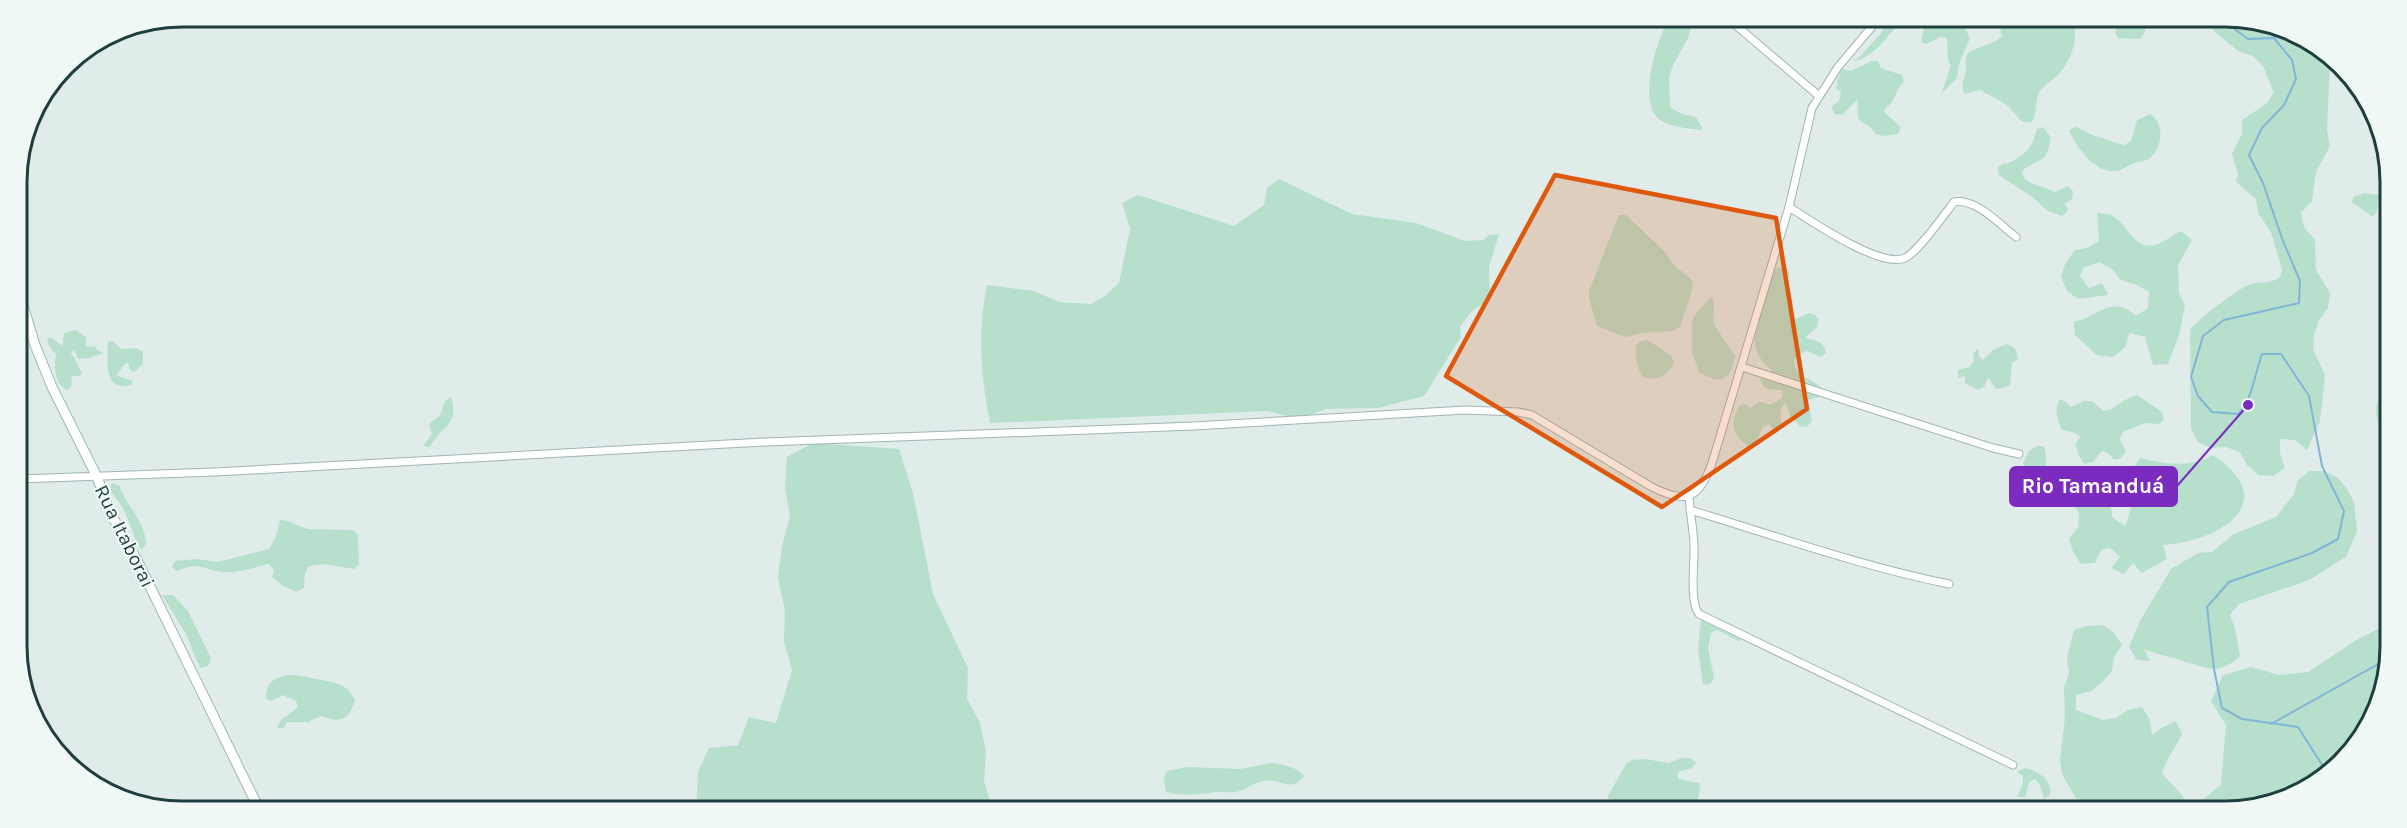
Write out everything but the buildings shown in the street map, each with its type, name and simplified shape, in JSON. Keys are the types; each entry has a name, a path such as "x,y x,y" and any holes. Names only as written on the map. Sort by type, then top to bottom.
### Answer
{"street":[{"path":"1738,27 1819,96"},
{"path":"27,479 766,442 1194,426 1465,410 1518,412 1532,416 1669,496 1689,496 1701,487 1707,478 1789,207 1812,108 1838,67 1872,27"},
{"path":"1789,207 1859,249 1892,261 1908,257 1953,202 1962,201 1975,206 2016,237"},
{"name":"Rua Itaborai","path":"27,319 52,387 97,477 112,516 255,801"},
{"path":"1742,367 1993,448 2019,454"},
{"path":"1689,496 1694,544 1694,600 1695,610 1699,614 2013,765"},
{"path":"1690,510 1912,577 1948,584"}],"highlighted area":[{"path":"1555,175 1776,218 1807,409 1662,507 1446,376"}],"green space":[{"path":"1665,27 1691,27 1669,77 1670,107 1682,114 1696,117 1703,130 1667,124 1658,118 1652,109 1650,83 1655,52"},
{"path":"1884,27 1895,27 1874,51 1859,60 1852,61 1857,59 1880,35"},
{"path":"1964,27 1970,38 1959,64 1957,78 1941,94 1951,66 1948,60 1947,38 1940,37 1927,44 1921,42 1924,28"},
{"path":"2000,27 2075,27 2075,40 2071,55 2058,75 2040,91 2032,122 2024,122 2006,105 1984,91 1964,94 1963,85 1968,53 1997,40 2002,36"},
{"path":"2117,27 2145,27 2145,32 2140,39 2118,38 2115,32"},
{"path":"2209,27 2245,28 2265,32 2303,48 2330,68 2327,130 2330,146 2316,172 2312,201 2301,213 2304,227 2315,240 2316,270 2330,293 2328,308 2319,320 2314,335 2313,349 2325,375 2320,421 2307,450 2295,440 2280,439 2280,453 2285,468 2273,476 2258,475 2247,465 2240,452 2226,447 2211,448 2198,442 2191,429 2190,330 2235,293 2248,285 2276,279 2280,277 2282,270 2271,232 2258,213 2256,199 2236,182 2238,174 2232,154 2242,134 2242,120 2266,104 2274,93 2263,66 2253,56 2238,51"},
{"path":"1871,61 1878,61 1881,68 1902,75 1904,82 1884,112 1901,127 1898,134 1883,136 1876,134 1861,121 1858,116 1858,99 1842,115 1834,114 1832,106 1839,101 1841,92 1835,88 1838,86 1837,82 1842,69 1851,71"},
{"path":"2150,114 2155,118 2160,129 2158,148 2148,159 2117,171 2100,168 2087,158 2069,130 2076,127 2124,145 2131,141 2137,120"},
{"path":"2043,127 2051,138 2047,153 2022,172 2027,181 2055,192 2068,186 2073,191 2072,199 2065,204 2068,210 2062,216 2048,211 2031,196 1999,175 1997,168 2023,154 2032,144 2037,129"},
{"path":"1279,179 1352,214 1416,223 1465,241 1483,240 1489,235 1499,234 1489,267 1490,299 1471,312 1460,327 1461,337 1424,396 1378,408 1326,409 1308,416 1287,416 1268,411 990,423 981,354 982,320 987,285 1033,291 1060,302 1091,304 1105,296 1119,283 1130,229 1122,203 1138,195 1234,226 1264,205 1267,188"},
{"path":"2364,193 2379,195 2377,211 2373,217 2352,202 2354,197"},
{"path":"2097,213 2110,214 2136,240 2148,246 2159,244 2181,231 2192,240 2178,265 2179,293 2185,306 2179,335 2168,364 2153,365 2145,337 2129,333 2125,347 2113,357 2097,355 2075,335 2074,322 2106,308 2120,307 2136,316 2148,308 2149,292 2121,280 2112,269 2099,262 2083,268 2080,276 2089,288 2102,283 2108,295 2078,299 2067,291 2061,277 2065,264 2075,250 2087,248 2099,241"},
{"path":"1619,215 1626,215 1663,250 1675,266 1692,280 1693,287 1680,327 1673,331 1641,333 1626,337 1597,326 1589,291"},
{"path":"1779,267 1787,268 1790,274 1785,288 1791,292 1793,307 1791,314 1796,319 1809,313 1815,315 1819,320 1817,327 1805,338 1821,343 1826,353 1821,357 1807,351 1799,354 1794,360 1800,374 1822,389 1822,396 1808,400 1812,421 1807,427 1800,426 1790,416 1786,402 1781,411 1781,428 1774,431 1769,424 1762,428 1752,449 1741,440 1735,431 1734,420 1739,406 1746,404 1751,408 1760,402 1770,405 1782,398 1783,391 1766,388 1762,383 1760,379 1772,371 1760,357 1755,345 1756,319 1772,271"},
{"path":"1711,297 1714,302 1713,323 1735,356 1731,371 1720,379 1714,379 1699,372 1692,352 1694,316"},
{"path":"76,330 86,337 86,347 98,346 95,348 103,353 78,359 74,349 70,355 72,354 82,373 80,376 72,376 71,387 68,390 63,388 58,380 55,370 56,354 49,346 47,339 51,337 62,346 64,333"},
{"path":"111,340 121,349 136,348 143,352 143,364 134,372 130,370 128,363 116,375 133,381 131,385 115,384 111,379 108,342"},
{"path":"1648,340 1671,356 1674,362 1669,371 1653,379 1643,377 1637,362 1636,345"},
{"path":"2006,344 2015,349 2018,359 2012,363 2010,385 1996,389 1988,377 1984,387 1978,390 1965,383 1965,376 1958,378 1958,370 1969,367 1974,361 1973,354 1978,348 1979,356 1983,360 1993,350"},
{"path":"2380,392 2380,425 2377,420 2376,408"},
{"path":"2137,395 2162,412 2164,419 2159,424 2145,423 2123,432 2120,439 2126,452 2121,458 2114,460 2102,451 2093,462 2084,464 2077,452 2076,443 2081,437 2061,429 2056,410 2060,399 2071,407 2084,401 2092,401 2103,411"},
{"path":"451,397 453,414 451,420 430,447 423,446 432,434 429,424 440,415 445,401"},
{"path":"813,443 899,449 913,493 933,594 968,668 967,698 980,723 986,752 984,781 990,801 697,801 698,772 709,748 738,745 749,717 776,723 792,670 784,641 785,611 778,578 782,546 790,516 785,488 787,457"},
{"path":"2037,446 2044,446 2046,458 2045,478 2039,495 2029,485 2023,463 2029,451"},
{"path":"2213,455 2234,473 2243,489 2243,504 2235,517 2222,528 2184,542 2163,545 2167,559 2142,573 2133,563 2124,574 2111,568 2120,557 2110,548 2101,550 2095,563 2081,564 2073,552 2069,538 2078,528 2079,513 2071,502 2075,498 2089,490 2110,490 2113,518 2125,526 2133,498 2132,470 2140,458 2177,464 2195,462"},
{"path":"2310,471 2324,471 2338,478 2354,502 2357,531 2346,557 2309,580 2239,604 2230,615 2240,656 2225,666 2204,667 2144,649 2150,661 2137,660 2129,647 2140,621 2171,569 2198,553 2212,552 2234,534 2276,517 2294,494 2298,480"},
{"path":"112,483 119,485 139,520 146,544 141,550 120,503 109,491"},
{"path":"280,520 307,529 354,530 358,535 359,564 354,569 323,564 309,566 305,573 304,588 297,592 283,586 272,577 274,570 269,564 228,572 196,566 177,571 172,567 175,561 197,559 218,562 269,549 276,536"},
{"path":"162,595 173,595 188,611 211,658 208,666 200,668 186,634"},
{"path":"1701,620 1741,640 1738,641 1717,630 1711,633 1708,648 1714,678 1710,684 1703,685 1698,649"},
{"path":"2103,625 2114,633 2122,645 2114,657 2112,671 2102,682 2091,691 2076,695 2076,710 2103,720 2116,718 2128,710 2142,707 2150,720 2152,735 2176,721 2182,734 2162,774 2183,796 2184,801 2089,801 2076,798 2062,774 2060,760 2065,717 2064,687 2069,673 2067,658 2074,630"},
{"path":"2380,628 2379,666 2372,696 2354,732 2335,756 2311,775 2275,793 2235,801 2201,801 2221,785 2226,725 2211,701 2223,675 2251,667 2279,675 2308,672 2355,641"},
{"path":"288,675 332,682 347,689 355,701 349,714 342,719 334,720 321,716 308,722 287,722 284,728 277,728 280,721 298,707 296,701 283,695 271,701 266,699 266,693 271,682"},
{"path":"1682,758 1690,758 1696,762 1692,768 1678,772 1678,779 1699,783 1700,792 1696,801 1609,801 1608,796 1626,764 1632,760 1646,759 1668,763"},
{"path":"1271,763 1298,770 1304,776 1294,784 1269,780 1236,792 1186,795 1166,792 1164,778 1167,771 1188,767 1240,769"},
{"path":"2025,768 2044,777 2049,785 2050,795 2044,799 2040,785 2035,779 2029,782 2025,797 2017,797 2023,783 2023,776 2017,772"}],"waterway":[{"path":"2232,27 2248,39 2274,38 2292,60 2296,79 2284,105 2262,128 2249,155 2263,183 2300,281 2299,303 2224,320 2203,336 2191,377 2198,396 2212,412 2238,414 2247,402 2262,354 2281,354 2309,396 2322,466 2344,511 2338,539 2312,553 2229,582 2207,607 2214,669 2222,708 2242,719 2298,727 2323,766"},
{"path":"2271,724 2379,664"}],"place":[{"name":"Rio Tamanduá","path":"2248,405"}]}
